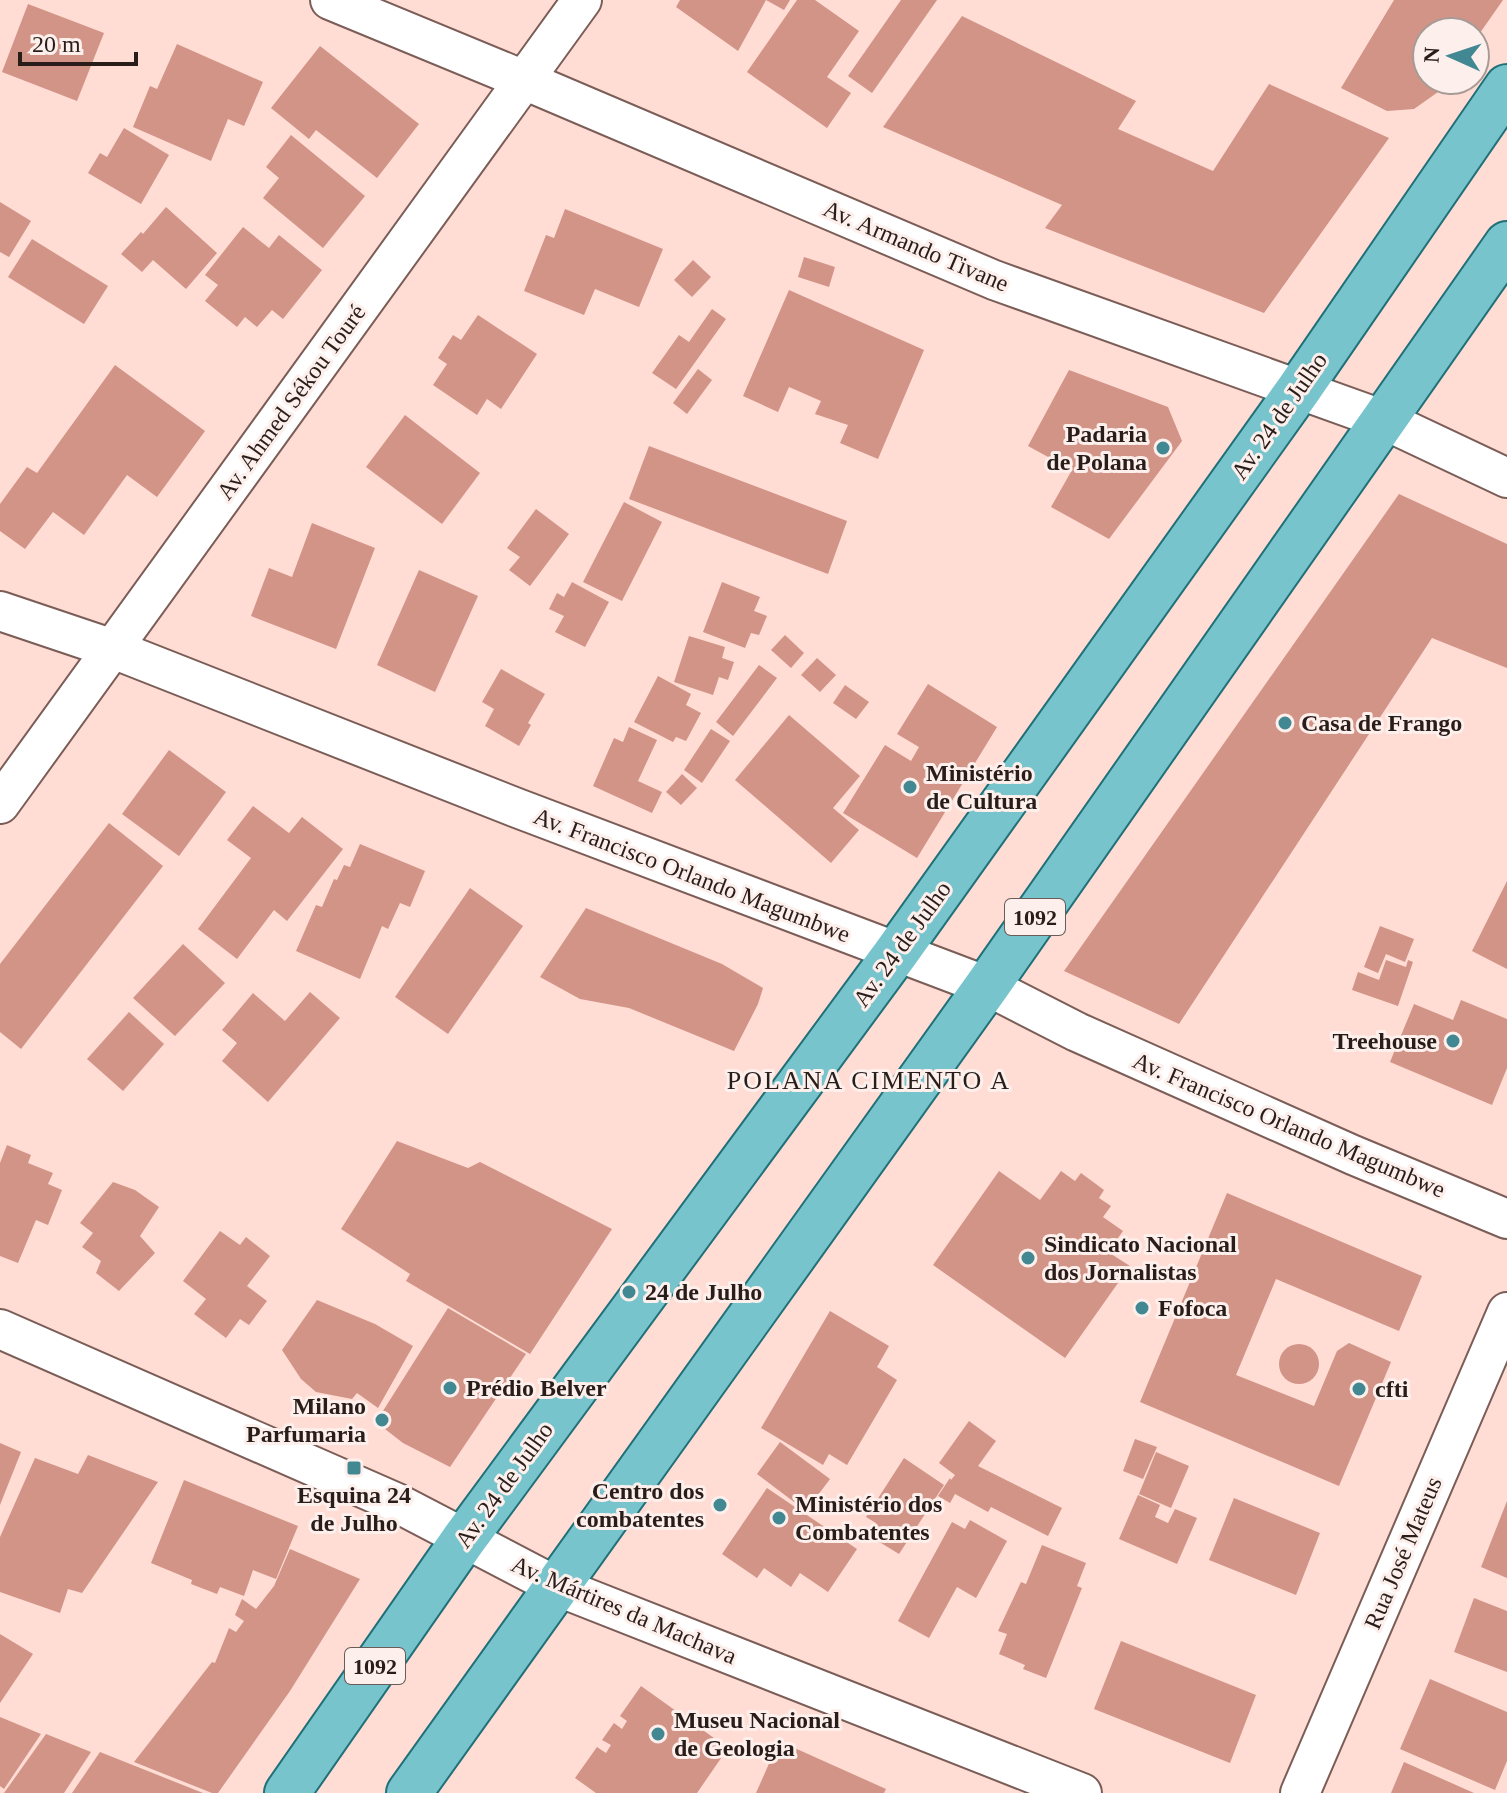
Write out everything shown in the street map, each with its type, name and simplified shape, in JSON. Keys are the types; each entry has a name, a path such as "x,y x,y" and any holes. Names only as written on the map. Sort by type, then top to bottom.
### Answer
{"main road":[{"name":"Av. 24 de Julho","path":"287,1793 464,1539 896,953 1299,389 1507,87"},
{"name":"1092","path":"409,1793 987,986 1507,244"}],"street":[{"name":"Av. Armando Tivane","path":"330,0 994,280 1384,420 1507,478"},
{"name":"Av. Ahmed Sékou Touré","path":"0,804 582,0"},
{"name":"Av. Francisco Orlando Magumbwe","path":"0,611 113,649 517,808 987,986 1106,1045 1353,1155 1507,1219"},
{"name":"Rua José Mateus","path":"1300,1793 1507,1312"},
{"name":"Av. Mártires da Machava","path":"0,1329 397,1503 556,1586 1082,1793"}],"building":[{"path":"680,0 766,0 738,51 676,7"},
{"path":"766,0 790,0 784,10"},
{"path":"797,0 815,0 859,31 827,77 851,93 827,128 747,72"},
{"path":"901,0 937,0 872,93 848,76"},
{"path":"1394,0 1503,0 1491,17 1411,16 1411,96 1432,96 1414,109 1387,111 1341,88"},
{"path":"28,4 104,33 77,101 2,72"},
{"path":"962,16 1136,101 1118,129 1213,171 1269,84 1389,138 1264,313 1045,228 1062,205 883,127"},
{"path":"177,44 263,82 244,126 228,119 211,161 133,127 150,86 157,89"},
{"path":"320,46 419,124 377,178 316,130 309,139 271,108"},
{"path":"124,128 169,155 141,204 88,173 100,153 107,157"},
{"path":"291,135 365,196 323,248 263,198 279,178 266,167"},
{"path":"0,202 31,221 9,257 0,252"},
{"path":"166,207 217,253 186,289 153,260 142,272 121,254"},
{"path":"565,209 663,249 639,307 595,289 584,315 524,291 546,235 554,238"},
{"path":"243,227 269,248 279,235 322,270 283,319 272,310 257,327 245,317 237,327 205,301 218,285 205,275"},
{"path":"32,239 108,286 84,324 8,277"},
{"path":"804,257 835,267 829,287 798,277"},
{"path":"693,260 711,277 692,297 674,280"},
{"path":"789,290 924,350 878,459 840,443 848,425 815,414 821,401 789,387 778,412 743,396"},
{"path":"712,309 726,319 676,389 652,373 679,335 689,342"},
{"path":"478,315 537,354 501,409 487,399 477,415 433,385 447,364 438,358 453,335 461,340"},
{"path":"115,365 205,431 157,497 127,475 84,535 53,512 25,549 0,531 0,504 27,467 37,473"},
{"path":"698,369 712,380 687,414 673,403"},
{"path":"1069,370 1168,407 1182,441 1109,539 1051,507 1072,470 1028,446"},
{"path":"405,415 480,473 442,524 366,467"},
{"path":"649,446 847,521 828,574 629,499"},
{"path":"1399,494 1507,544 1507,668 1432,638 1179,1024 1064,971"},
{"path":"624,502 662,522 622,601 583,582"},
{"path":"536,509 569,534 530,586 509,570 520,557 507,548"},
{"path":"312,523 375,548 336,649 251,616 269,568 292,577"},
{"path":"419,570 478,596 435,692 377,665"},
{"path":"572,582 609,602 585,647 555,632 564,616 549,609 557,593 564,597"},
{"path":"722,582 760,597 754,611 767,616 759,635 751,633 745,648 703,632"},
{"path":"785,635 804,653 791,668 771,650"},
{"path":"689,636 725,647 722,658 734,662 728,680 719,677 713,695 674,682"},
{"path":"817,658 836,675 820,692 801,675"},
{"path":"759,665 777,678 733,736 716,722"},
{"path":"501,669 545,694 519,746 485,726 494,709 482,702"},
{"path":"658,676 691,694 686,705 701,713 686,741 676,737 673,742 634,722"},
{"name":"Ministério de Cultura","path":"928,684 997,727 917,858 843,813 885,745 911,761 919,747 897,734"},
{"path":"845,685 869,702 856,719 833,703"},
{"path":"789,715 860,776 833,808 859,830 831,863 735,780"},
{"path":"629,727 657,740 638,781 662,792 652,813 593,786 614,738 623,742"},
{"path":"711,729 730,741 702,783 684,770"},
{"path":"169,750 226,792 179,856 122,814"},
{"path":"682,774 697,788 681,805 666,792"},
{"path":"253,806 289,833 302,817 343,849 287,921 274,910 237,959 198,929 251,858 227,840"},
{"path":"109,823 163,866 21,1049 0,1032 0,964"},
{"path":"360,844 425,871 410,907 400,903 388,929 382,926 360,979 296,951 316,905 322,907 334,879 337,880 344,865 350,867"},
{"path":"1507,881 1507,969 1472,951"},
{"path":"470,888 523,926 448,1034 395,997"},
{"path":"586,908 722,964 763,988 734,1051 629,1008 580,999 540,977"},
{"path":"1380,926 1414,939 1405,962 1386,954 1378,973 1364,967"},
{"path":"183,944 225,983 175,1036 133,998"},
{"path":"1386,960 1406,967 1408,960 1413,962 1398,1006 1352,990 1358,972 1379,980"},
{"path":"310,992 340,1018 268,1102 222,1061 237,1043 222,1030 253,993 285,1021"},
{"name":"Treehouse","path":"1461,1000 1507,1019 1507,1068 1492,1105 1390,1062 1414,1004 1453,1020"},
{"path":"129,1012 164,1044 123,1091 87,1059"},
{"path":"397,1141 468,1168 480,1162 612,1229 530,1354 406,1281 410,1274 341,1229"},
{"path":"7,1145 31,1155 28,1163 53,1173 48,1184 62,1190 48,1225 36,1220 18,1263 0,1256 0,1163"},
{"name":"Sindicato Nacional dos Jornalistas","path":"999,1171 1040,1200 1061,1171 1075,1181 1081,1173 1104,1190 1099,1198 1111,1206 1103,1217 1123,1231 1108,1252 1130,1266 1065,1358 933,1265"},
{"path":"113,1182 135,1190 159,1207 140,1236 155,1253 119,1291 96,1273 101,1261 82,1247 93,1233 80,1223"},
{"path":"1227,1193 1422,1276 1399,1331 1276,1279 1236,1375 1314,1406 1337,1351 1349,1343 1391,1362 1339,1486 1140,1402"},
{"path":"220,1231 240,1245 246,1237 270,1256 247,1286 267,1301 249,1325 240,1319 226,1338 194,1314 206,1299 183,1281"},
{"path":"317,1300 375,1324 413,1346 378,1408 357,1393 352,1399 316,1392 301,1379 282,1350"},
{"name":"Prédio Belver","path":"448,1308 526,1354 450,1467 403,1443 376,1422"},
{"path":"830,1311 889,1346 877,1367 897,1380 847,1465 829,1454 823,1465 761,1428"},
{"path":"1299,1344 1313,1350 1319,1364 1313,1378 1299,1384 1285,1378 1279,1364 1285,1350"},
{"path":"969,1421 996,1441 978,1466 1062,1508 1048,1536 991,1507 988,1512 955,1494 950,1503 938,1496 955,1475 939,1463"},
{"path":"1135,1439 1157,1447 1143,1479 1123,1471"},
{"path":"780,1442 830,1479 806,1511 757,1474"},
{"path":"0,1443 21,1452 0,1505"},
{"path":"1156,1452 1189,1466 1171,1508 1139,1494"},
{"path":"88,1455 158,1482 82,1593 68,1589 60,1613 0,1592 0,1537 35,1458 78,1474"},
{"path":"904,1458 944,1485 899,1554 868,1535 876,1523 866,1517"},
{"path":"184,1480 298,1526 276,1579 253,1570 244,1596 220,1587 217,1594 151,1563"},
{"name":"Ministério dos Combatentes","path":"767,1488 857,1549 828,1592 800,1573 791,1587 764,1568 757,1578 722,1554"},
{"path":"1138,1495 1160,1505 1155,1517 1168,1523 1175,1509 1197,1518 1177,1564 1119,1539"},
{"path":"1234,1498 1320,1533 1296,1595 1209,1560"},
{"path":"1507,1501 1507,1578 1481,1567"},
{"path":"970,1520 1007,1541 976,1598 957,1587 929,1638 898,1621 952,1522 965,1529"},
{"path":"1042,1545 1086,1563 1077,1586 1082,1588 1046,1678 1023,1669 1025,1665 999,1654 1007,1634 998,1631 1021,1582 1026,1584"},
{"path":"290,1549 360,1579 290,1691 218,1793 134,1762 212,1662 215,1663 229,1628 236,1632 244,1621 235,1615 242,1599 256,1609 274,1586"},
{"path":"1474,1598 1507,1611 1507,1672 1454,1652"},
{"path":"0,1634 33,1654 0,1703"},
{"path":"1121,1641 1256,1695 1230,1763 1094,1709"},
{"path":"1430,1679 1507,1712 1507,1761 1495,1790 1400,1749"},
{"name":"Museu Nacional de Geologia","path":"641,1686 728,1748 697,1793 596,1793 575,1778 597,1747 606,1753 611,1745 602,1740 614,1723 622,1729 627,1721 620,1716"},
{"path":"0,1717 41,1734 4,1789 0,1786"},
{"path":"46,1734 91,1752 64,1793 4,1793"},
{"path":"779,1741 886,1789 884,1793 756,1793"},
{"path":"100,1752 203,1793 72,1793"},
{"path":"1404,1762 1474,1793 1391,1793"}],"place":[{"name":"Padaria de Polana","path":"1163,448"},
{"name":"Casa de Frango","path":"1285,723"},
{"name":"Ministério de Cultura","path":"910,787"},
{"name":"Treehouse","path":"1453,1041"},
{"name":"Sindicato Nacional dos Jornalistas","path":"1028,1258"},
{"name":"24 de Julho","path":"629,1292"},
{"name":"Fofoca","path":"1142,1308"},
{"name":"Prédio Belver","path":"450,1388"},
{"name":"cfti","path":"1359,1389"},
{"name":"Milano Parfumaria","path":"382,1420"},
{"name":"Esquina 24 de Julho","path":"354,1468"},
{"name":"Centro dos combatentes","path":"720,1505"},
{"name":"Ministério dos Combatentes","path":"779,1518"},
{"name":"Museu Nacional de Geologia","path":"658,1734"}],"district":[{"name":"POLANA CIMENTO A","path":"869,1080"}]}
